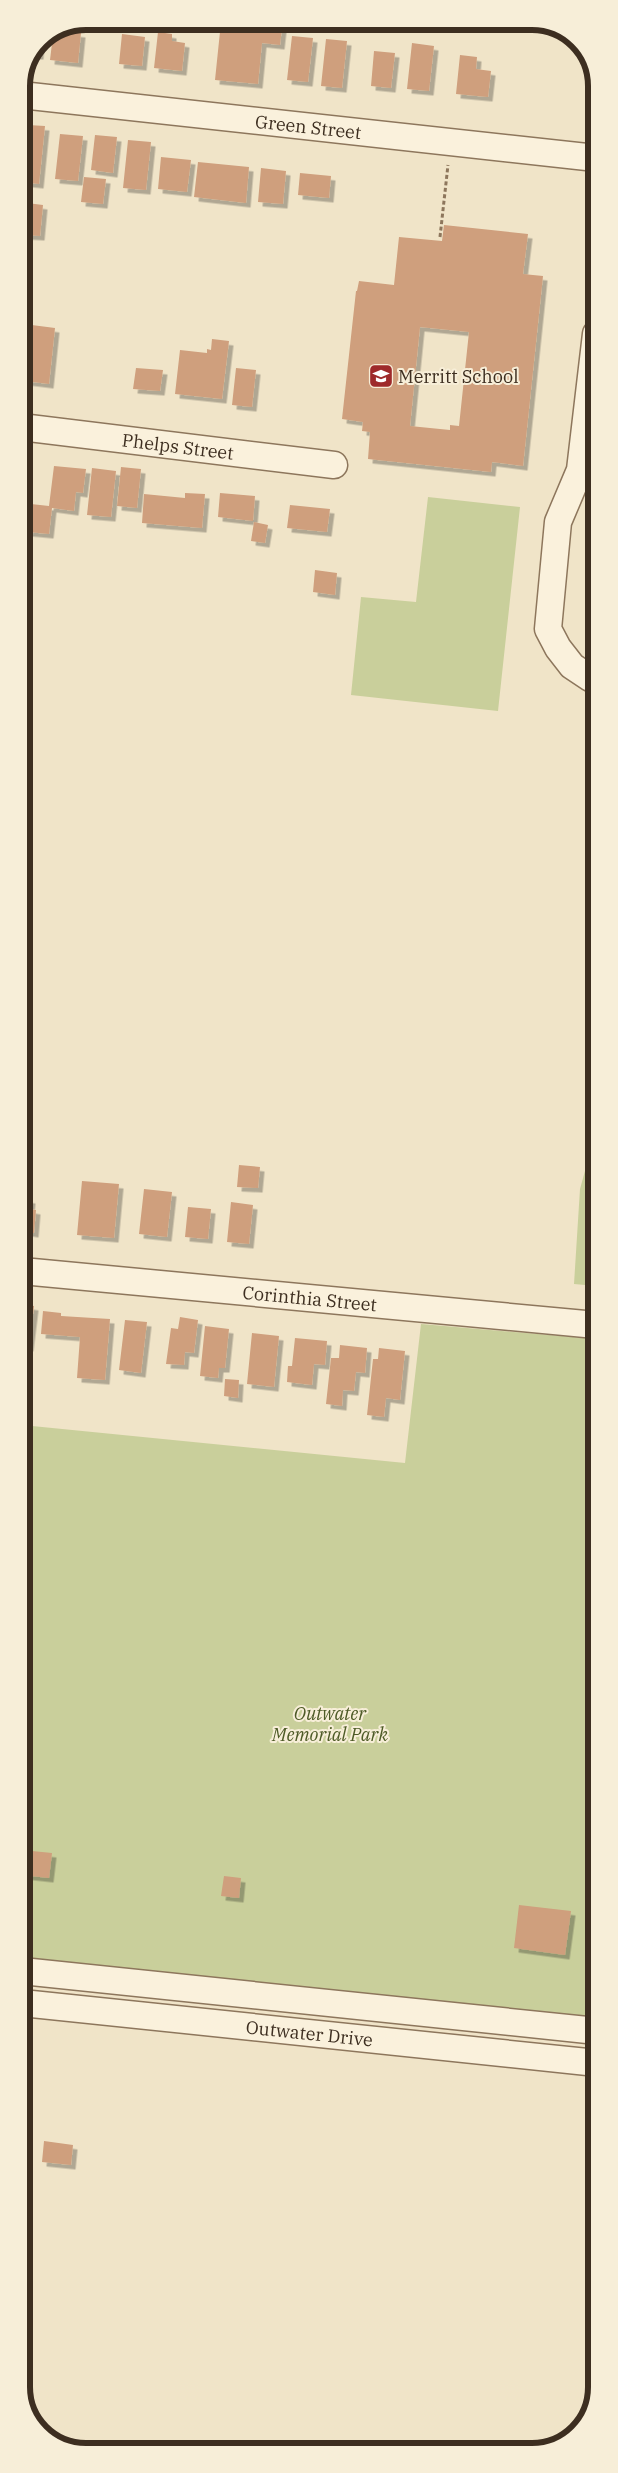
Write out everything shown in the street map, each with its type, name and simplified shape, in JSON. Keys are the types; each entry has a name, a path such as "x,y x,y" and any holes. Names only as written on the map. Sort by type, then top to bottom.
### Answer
{"street":[{"name":"Green Street","path":"30,96 588,157"},
{"path":"588,402 580,470 558,522 548,629 558,648 572,666 588,677"},
{"name":"Phelps Street","path":"30,428 334,465"},
{"name":"Corinthia Street","path":"30,1272 588,1324"},
{"name":"Outwater Drive","path":"30,1972 588,2029"},
{"name":"Outwater Drive","path":"30,2004 588,2062"}],"path":[{"path":"440,237 448,166"}],"green space":[{"path":"428,497 520,507 498,711 351,695 361,597 416,602"},
{"path":"588,1160 588,1285 574,1284 580,1189"},
{"name":"Outwater Memorial Park","path":"421,1324 588,1338 588,2017 30,1959 30,1426 405,1463"}],"building":[{"path":"220,30 282,30 280,45 262,43 258,84 215,80"},
{"path":"71,32 81,33 78,63 50,60 52,41 64,34"},
{"path":"158,32 172,34 172,41 185,43 182,71 154,68"},
{"path":"122,34 145,37 142,66 119,64"},
{"path":"292,36 313,38 308,82 287,80"},
{"path":"326,39 347,41 342,88 321,86"},
{"path":"412,43 434,46 429,91 407,89"},
{"path":"374,51 395,53 391,88 371,86"},
{"path":"460,55 477,57 476,69 491,71 488,97 456,94"},
{"path":"30,125 45,126 39,184 30,183"},
{"path":"60,134 83,136 78,181 55,179"},
{"path":"95,135 117,137 113,173 91,170"},
{"path":"128,140 151,142 146,190 123,188"},
{"path":"161,157 191,160 187,192 158,189"},
{"path":"198,162 249,167 246,203 194,197"},
{"path":"261,168 286,171 283,204 258,202"},
{"path":"300,173 331,176 329,198 298,195"},
{"path":"84,177 106,179 103,204 81,202"},
{"path":"30,203 43,205 40,236 30,235"},
{"name":"Merritt School","path":"444,225 528,234 523,274 543,276 523,466 492,462 491,472 368,459 370,432 362,431 363,422 342,419 356,291 359,281 394,285 399,237 442,241","holes":["420,327 469,332 459,426 450,425 450,430 410,426"]},
{"path":"30,325 55,328 49,384 30,382"},
{"path":"212,339 229,341 222,399 175,394 180,350 207,353 207,349 211,350"},
{"path":"136,368 163,370 160,391 133,389"},
{"path":"236,368 256,370 252,407 232,405"},
{"path":"54,466 86,469 83,493 76,492 74,511 52,508 49,534 30,532 31,504 49,506"},
{"path":"121,467 141,469 137,508 117,506"},
{"path":"92,468 116,471 111,517 87,515"},
{"path":"185,493 205,494 202,528 142,523 144,494 185,498"},
{"path":"220,493 255,496 253,521 218,517"},
{"path":"290,505 330,509 327,532 287,528"},
{"path":"254,522 268,525 265,543 251,541"},
{"path":"315,570 337,573 335,595 313,592"},
{"path":"239,1165 260,1167 258,1188 237,1187"},
{"path":"82,1181 119,1184 114,1238 77,1235"},
{"path":"144,1189 172,1192 167,1237 139,1234"},
{"path":"231,1202 253,1205 249,1244 227,1242"},
{"path":"188,1207 211,1209 208,1239 185,1237"},
{"path":"30,1209 36,1210 34,1233 30,1232"},
{"path":"30,1305 34,1306 30,1339"},
{"path":"43,1311 61,1313 61,1316 110,1319 105,1380 77,1378 80,1337 41,1334"},
{"path":"180,1317 198,1320 194,1353 185,1352 184,1365 166,1364 171,1328 178,1329"},
{"path":"125,1320 147,1322 141,1373 119,1370"},
{"path":"205,1326 229,1329 225,1368 219,1368 218,1378 200,1376"},
{"path":"252,1333 279,1336 274,1387 247,1384"},
{"path":"295,1338 327,1341 325,1365 314,1364 312,1385 287,1382 288,1366 292,1366"},
{"path":"340,1345 367,1348 365,1373 356,1372 354,1391 343,1390 342,1406 326,1404 331,1358 339,1358"},
{"path":"379,1348 405,1351 400,1400 386,1398 384,1417 367,1415 373,1359 378,1359"},
{"path":"225,1379 239,1380 238,1398 224,1396"},
{"path":"30,1851 52,1853 49,1878 30,1876"},
{"path":"224,1876 241,1878 239,1898 221,1896"},
{"path":"519,1905 571,1911 565,1955 514,1948"},
{"path":"44,2141 73,2145 71,2165 42,2162"}],"place":[{"name":"Merritt School","path":"381,376"}]}
